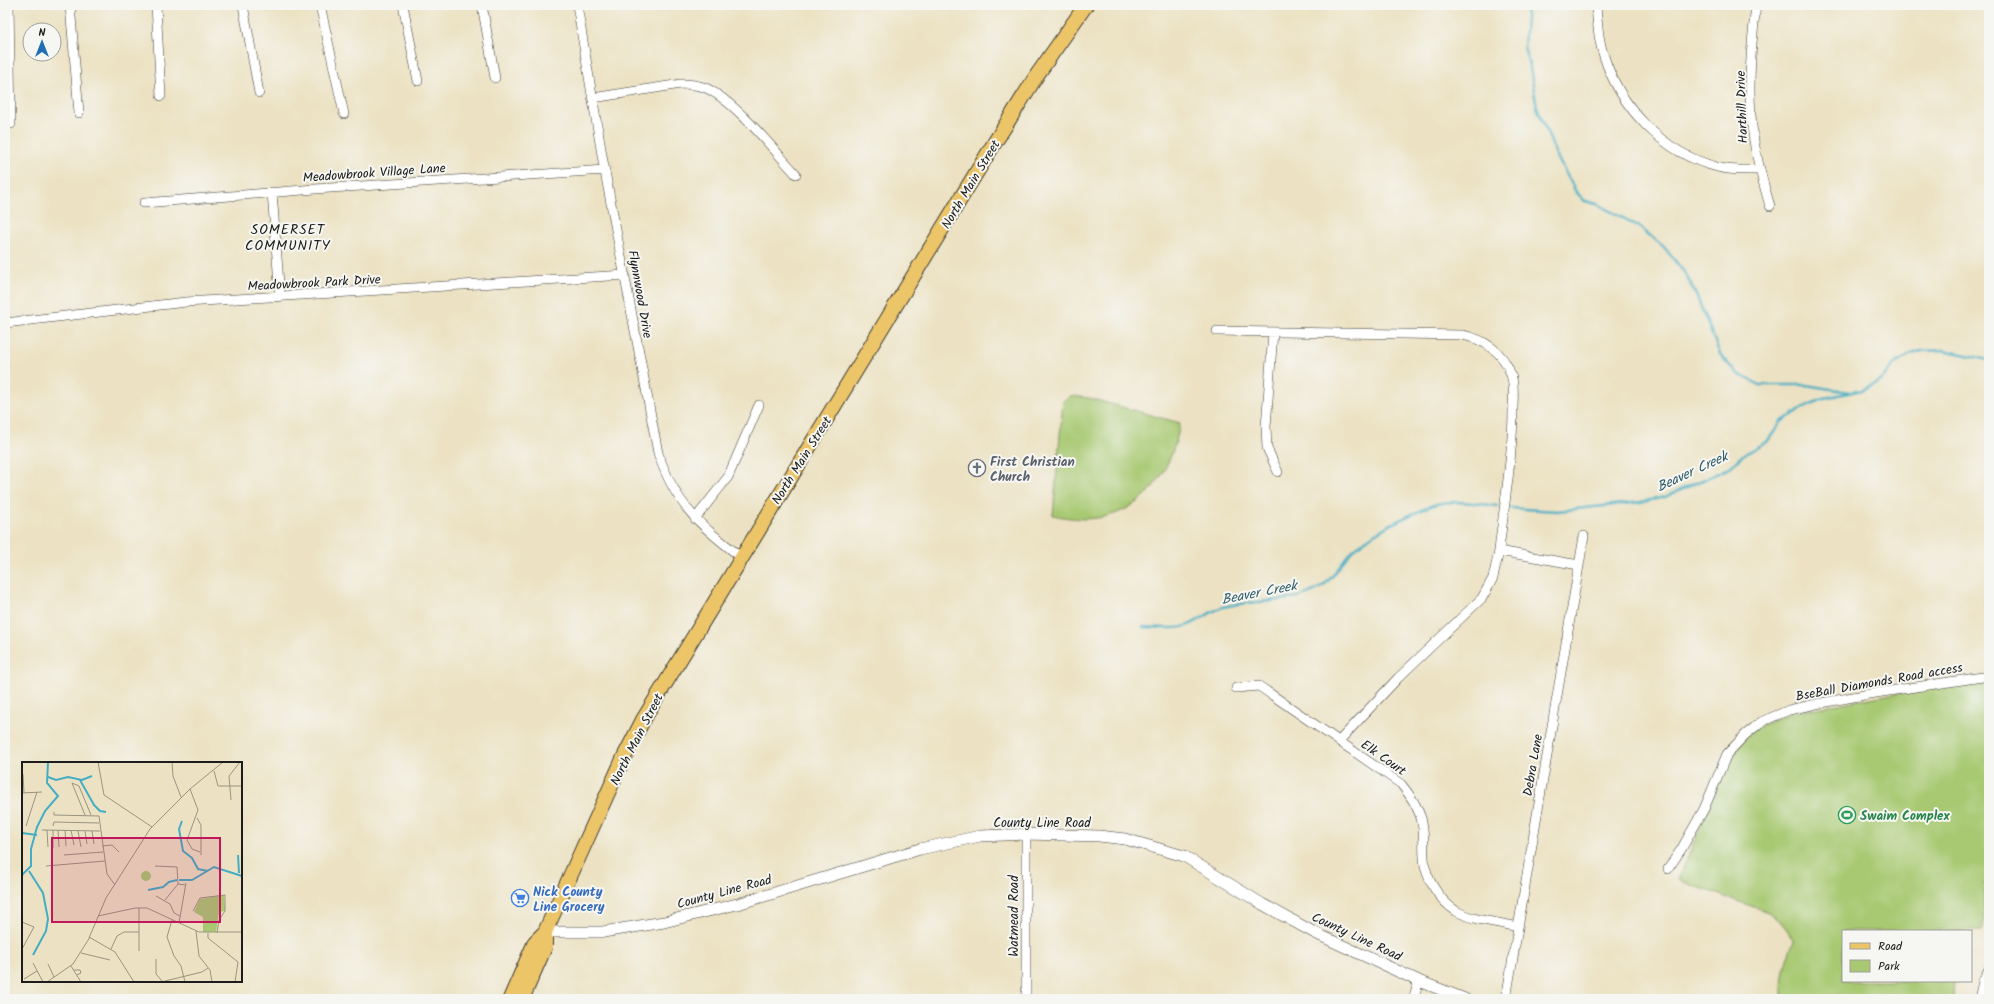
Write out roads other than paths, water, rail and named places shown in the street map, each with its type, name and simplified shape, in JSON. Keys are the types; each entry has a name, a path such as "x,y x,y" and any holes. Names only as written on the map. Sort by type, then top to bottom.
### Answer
{"main road":[{"name":"North Main Street","path":"510,999 535,942 545,932 633,739 999,136 1037,75 1086,5"},
{"name":"North Main Street","path":"522,999 545,947 545,932"}],"street":[{"path":"9,5 10,124"},
{"path":"70,5 79,113"},
{"path":"156,5 161,96"},
{"path":"243,5 259,93"},
{"path":"320,5 344,114"},
{"path":"402,5 418,81"},
{"path":"482,5 495,78"},
{"name":"Flynnwood Drive","path":"577,5 605,170 658,453 671,486 695,519 742,558"},
{"path":"1596,5 1598,32 1602,53 1610,74 1631,109 1647,126 1661,140 1701,162 1719,168 1760,170"},
{"name":"Harthill Drive","path":"1756,5 1750,93 1753,133 1760,170 1770,206"},
{"path":"593,98 681,84 693,84 705,88 739,113 796,174"},
{"name":"Meadowbrook Village Lane","path":"144,203 272,192 605,170"},
{"path":"272,192 280,297"},
{"name":"Meadowbrook Park Drive","path":"5,324 186,302 624,275"},
{"path":"1217,331 1462,335 1482,341 1501,356 1512,375 1513,435 1499,551 1493,578 1482,598 1398,678 1339,741"},
{"path":"1273,332 1266,427 1267,448 1278,472"},
{"path":"695,519 728,477 759,405"},
{"name":"Debra Lane","path":"1506,999 1584,536"},
{"path":"1499,551 1580,565"},
{"name":"BseBall Diamonds Road access","path":"1668,869 1682,848 1704,809 1727,754 1745,735 1761,722 1789,710 1823,703 1989,676"},
{"name":"Elk Court","path":"1236,688 1259,686 1401,784 1410,795 1421,818 1424,832 1424,858 1426,871 1433,886 1442,898 1456,910 1469,916 1518,927"},
{"name":"County Line Road","path":"545,932 603,932 664,922 741,902 943,844 980,836 1026,834 1125,839 1184,856 1262,904 1316,933 1419,980 1465,999"},
{"name":"Watmead Road","path":"1026,834 1026,999"},
{"path":"1979,999 1983,981 1989,969"},
{"path":"1413,999 1419,980"}],"waterway":[{"path":"1527,5 1524,47 1530,68 1537,107 1556,155 1576,192 1585,201 1597,204 1638,226 1664,247 1687,276 1720,354 1736,373 1760,385 1806,385 1849,392"},
{"name":"Beaver Creek","path":"1511,508 1557,511 1641,502 1665,497 1729,468 1743,455 1767,442 1781,422 1808,405 1829,397 1862,390 1879,382 1894,365 1909,355 1921,351 1944,350 1989,360"},
{"name":"Beaver Creek","path":"1143,627 1167,628 1186,626 1223,607 1235,604 1286,599 1310,593 1326,584 1350,553 1365,540 1390,525 1435,504 1456,502 1497,506"}],"place":[{"name":"First Christian Church","path":"977,468"},
{"name":"Swaim Complex","path":"1847,815"},
{"name":"Nick County Line Grocery","path":"520,898"}],"district":[{"name":"SOMERSET COMMUNITY","path":"288,238"}]}
